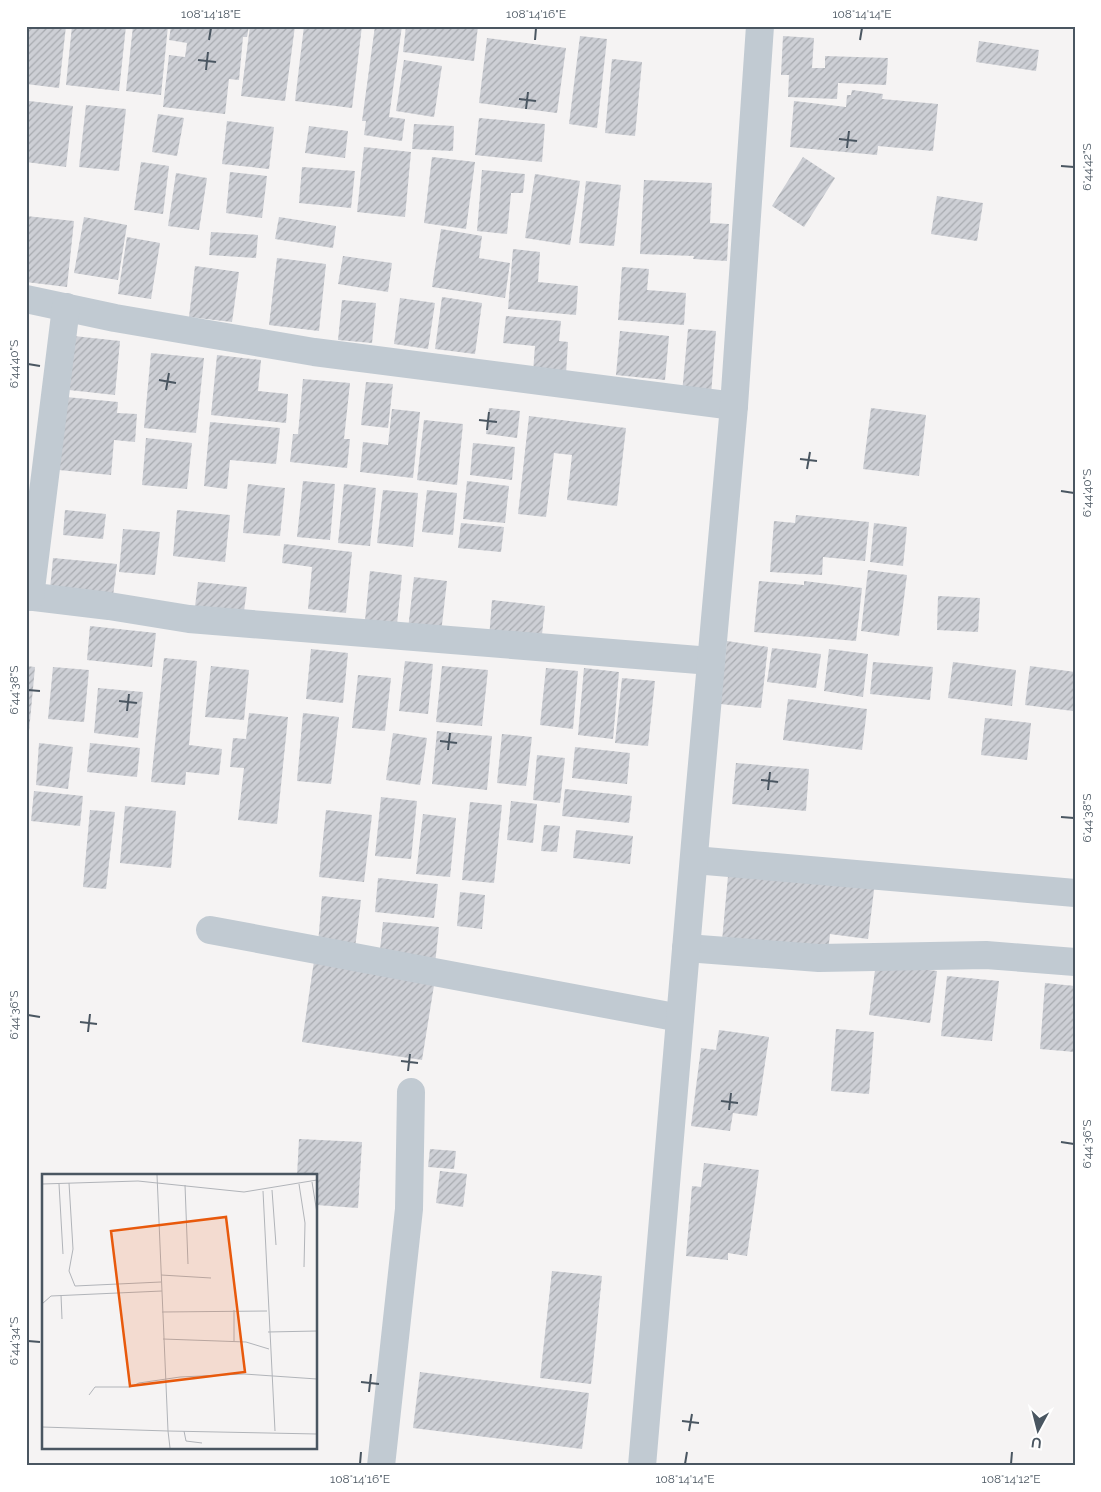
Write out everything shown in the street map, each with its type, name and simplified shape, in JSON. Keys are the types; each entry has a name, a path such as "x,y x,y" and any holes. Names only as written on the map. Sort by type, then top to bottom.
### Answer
{"street":[{"path":"642,1466 734,406 760,26"},
{"path":"26,299 115,318 314,352 734,406"},
{"path":"66,307 28,597 109,606 190,619 712,661"},
{"path":"694,860 1075,893"},
{"path":"210,930 680,1018"},
{"path":"686,948 819,958 986,954 1075,962"},
{"path":"381,1466 409,1210 411,1092"}],"building":[{"path":"26,26 66,26 59,88 26,84"},
{"path":"72,26 126,26 119,91 66,85"},
{"path":"133,26 168,26 161,95 126,91"},
{"path":"171,26 249,26 247,37 243,37 239,80 229,79 225,114 163,107 169,55 185,57 187,43 169,40"},
{"path":"250,26 295,26 285,101 241,96"},
{"path":"304,26 362,26 352,108 295,101"},
{"path":"375,26 402,26 389,117 405,119 402,141 364,135 366,121 362,121"},
{"path":"406,26 478,26 474,61 403,52"},
{"path":"580,36 607,39 597,128 569,124"},
{"path":"783,36 814,38 812,68 825,68 825,56 888,58 886,85 838,83 837,99 788,97 789,75 781,75"},
{"path":"487,38 566,48 557,113 479,103"},
{"path":"979,41 1039,50 1036,71 976,62"},
{"path":"612,59 642,62 635,136 605,133"},
{"path":"404,60 442,66 434,117 396,111"},
{"path":"852,90 883,94 882,99 938,104 933,151 878,146 877,155 790,147 794,101 846,107 847,95 851,95"},
{"path":"29,101 73,106 66,167 26,162 26,131"},
{"path":"86,105 126,109 119,171 79,167"},
{"path":"158,114 184,118 177,156 152,152"},
{"path":"479,118 545,124 542,162 475,155"},
{"path":"227,121 274,127 269,169 222,164"},
{"path":"414,124 454,126 453,151 412,149"},
{"path":"309,126 348,131 345,158 305,153"},
{"path":"364,147 411,152 405,217 357,212"},
{"path":"432,157 475,162 466,229 424,223"},
{"path":"803,157 835,178 804,227 772,206"},
{"path":"141,162 169,166 163,214 134,210"},
{"path":"302,167 355,171 351,208 299,203"},
{"path":"482,170 525,174 523,193 511,193 507,234 477,231"},
{"path":"230,172 267,176 262,218 226,213"},
{"path":"176,173 207,178 199,230 168,226"},
{"path":"535,174 580,181 570,245 525,238"},
{"path":"644,180 712,183 710,223 729,224 727,261 693,259 694,256 640,254"},
{"path":"586,181 621,185 614,246 579,243"},
{"path":"937,196 983,203 977,241 931,234"},
{"path":"26,216 74,221 67,287 26,282"},
{"path":"84,217 127,225 118,280 74,273"},
{"path":"279,217 336,226 333,248 275,239"},
{"path":"441,229 482,236 479,258 510,263 505,298 432,287"},
{"path":"211,232 258,235 256,258 209,255"},
{"path":"127,237 160,243 151,299 118,294"},
{"path":"513,249 540,252 538,282 578,286 576,315 508,309"},
{"path":"343,256 392,263 388,292 338,284"},
{"path":"277,258 326,264 319,331 269,325"},
{"path":"195,266 239,272 232,322 189,317"},
{"path":"622,267 649,269 647,290 686,293 684,325 618,320"},
{"path":"442,297 482,303 475,354 435,349"},
{"path":"400,298 435,303 428,349 394,344"},
{"path":"342,300 376,303 372,343 338,340"},
{"path":"506,316 561,321 559,341 568,342 566,374 533,372 535,346 503,343"},
{"path":"688,329 716,331 711,395 682,393"},
{"path":"620,331 669,336 665,380 616,375"},
{"path":"74,336 120,341 115,395 69,390"},
{"path":"151,353 204,358 196,433 144,428"},
{"path":"217,355 261,360 258,391 288,394 286,423 211,415"},
{"path":"303,379 350,383 344,439 350,439 347,468 290,462 293,434 298,434"},
{"path":"366,382 393,384 388,428 361,425"},
{"path":"66,397 118,402 117,413 137,414 135,442 114,440 111,475 59,470"},
{"path":"489,408 520,411 517,438 486,434"},
{"path":"871,408 926,415 919,476 863,469"},
{"path":"392,409 420,412 413,478 360,472 363,442 388,445"},
{"path":"529,416 626,428 617,506 567,500 572,455 554,453 546,517 518,514"},
{"path":"424,420 463,424 457,485 417,480"},
{"path":"210,422 280,428 276,464 230,460 227,489 204,486"},
{"path":"146,438 192,443 187,489 142,485"},
{"path":"473,443 515,447 512,480 470,475"},
{"path":"303,481 335,484 330,540 297,537"},
{"path":"467,481 509,486 505,523 463,519"},
{"path":"248,484 285,488 280,536 243,533"},
{"path":"344,484 376,488 370,546 338,543"},
{"path":"383,490 418,493 413,547 377,543"},
{"path":"427,490 457,493 453,535 422,532"},
{"path":"65,510 106,514 103,539 63,535"},
{"path":"177,510 230,515 225,562 173,556"},
{"path":"796,515 869,522 865,561 823,557 822,575 770,572 774,521 795,523"},
{"path":"461,523 504,527 501,552 458,548"},
{"path":"874,523 907,527 903,566 870,562"},
{"path":"123,529 160,532 155,575 119,572"},
{"path":"284,544 352,552 346,613 308,609 312,567 282,563"},
{"path":"53,558 117,564 113,596 50,589"},
{"path":"868,570 907,575 899,636 861,631"},
{"path":"370,571 402,575 396,634 364,630"},
{"path":"414,577 447,581 441,633 408,629"},
{"path":"759,581 804,585 804,581 862,588 856,641 754,632"},
{"path":"198,582 247,587 243,620 194,615"},
{"path":"938,596 980,598 978,632 937,630"},
{"path":"492,600 545,606 541,644 489,639"},
{"path":"90,626 156,633 152,667 87,660"},
{"path":"727,641 768,647 761,708 720,704"},
{"path":"772,648 821,654 816,688 767,682"},
{"path":"311,649 348,653 343,703 306,699"},
{"path":"829,649 868,654 863,697 824,691"},
{"path":"164,658 197,661 189,745 222,749 219,775 186,772 185,785 151,782"},
{"path":"405,661 433,664 428,714 399,711"},
{"path":"873,662 933,667 930,700 870,694"},
{"path":"953,662 1016,670 1012,706 948,698"},
{"path":"26,666 35,667 28,742 26,742"},
{"path":"211,666 249,670 244,720 205,717"},
{"path":"442,666 488,670 482,726 436,722"},
{"path":"1030,666 1075,672 1073,711 1025,705"},
{"path":"53,667 89,670 84,722 48,719"},
{"path":"546,668 578,671 573,729 540,725"},
{"path":"584,668 619,672 613,739 578,735"},
{"path":"358,675 391,678 385,731 352,728"},
{"path":"622,678 655,681 648,746 615,743"},
{"path":"98,688 143,692 138,738 94,733"},
{"path":"788,699 867,709 862,750 783,740"},
{"path":"249,713 288,717 277,824 238,820 244,768 230,767 233,738 246,739"},
{"path":"303,713 339,717 331,784 297,781"},
{"path":"985,718 1031,723 1027,760 981,755"},
{"path":"437,731 492,736 487,790 432,784"},
{"path":"393,733 427,738 420,785 386,780"},
{"path":"502,734 532,737 526,786 497,783"},
{"path":"39,743 73,747 68,789 36,785"},
{"path":"90,743 140,748 137,777 87,772"},
{"path":"575,747 630,753 627,784 572,778"},
{"path":"537,755 565,758 560,803 533,800"},
{"path":"736,763 809,769 806,811 732,804"},
{"path":"565,789 632,796 629,823 562,816"},
{"path":"34,791 83,796 80,826 31,821"},
{"path":"381,797 417,801 411,859 375,856"},
{"path":"511,801 537,804 533,843 507,840"},
{"path":"470,802 502,805 494,883 462,880"},
{"path":"125,806 176,811 171,868 120,863"},
{"path":"90,810 115,812 106,889 83,887"},
{"path":"326,810 372,815 364,882 319,877"},
{"path":"423,814 456,818 450,877 416,874"},
{"path":"544,825 560,826 557,852 541,851"},
{"path":"576,830 633,836 630,864 573,858"},
{"path":"728,876 875,882 868,939 830,934 828,952 722,941"},
{"path":"378,878 438,884 434,918 375,912"},
{"path":"460,892 485,895 482,929 457,926"},
{"path":"322,896 361,900 355,948 318,944"},
{"path":"383,922 439,927 435,964 379,959"},
{"path":"314,961 435,979 422,1060 302,1042"},
{"path":"876,963 937,971 930,1023 869,1015"},
{"path":"947,976 999,981 992,1041 941,1036"},
{"path":"1045,983 1075,986 1075,1052 1040,1049"},
{"path":"836,1029 874,1032 869,1094 831,1091"},
{"path":"719,1030 769,1037 757,1116 733,1113 730,1131 691,1126 701,1048 716,1050"},
{"path":"299,1139 362,1142 358,1208 318,1205 318,1174 297,1174"},
{"path":"430,1149 456,1151 454,1169 428,1167"},
{"path":"704,1163 759,1170 747,1256 728,1253 728,1260 686,1256 692,1186 701,1187"},
{"path":"440,1171 467,1174 463,1207 436,1203"},
{"path":"552,1271 602,1276 591,1384 540,1378"},
{"path":"420,1372 589,1393 582,1449 413,1428"}]}
